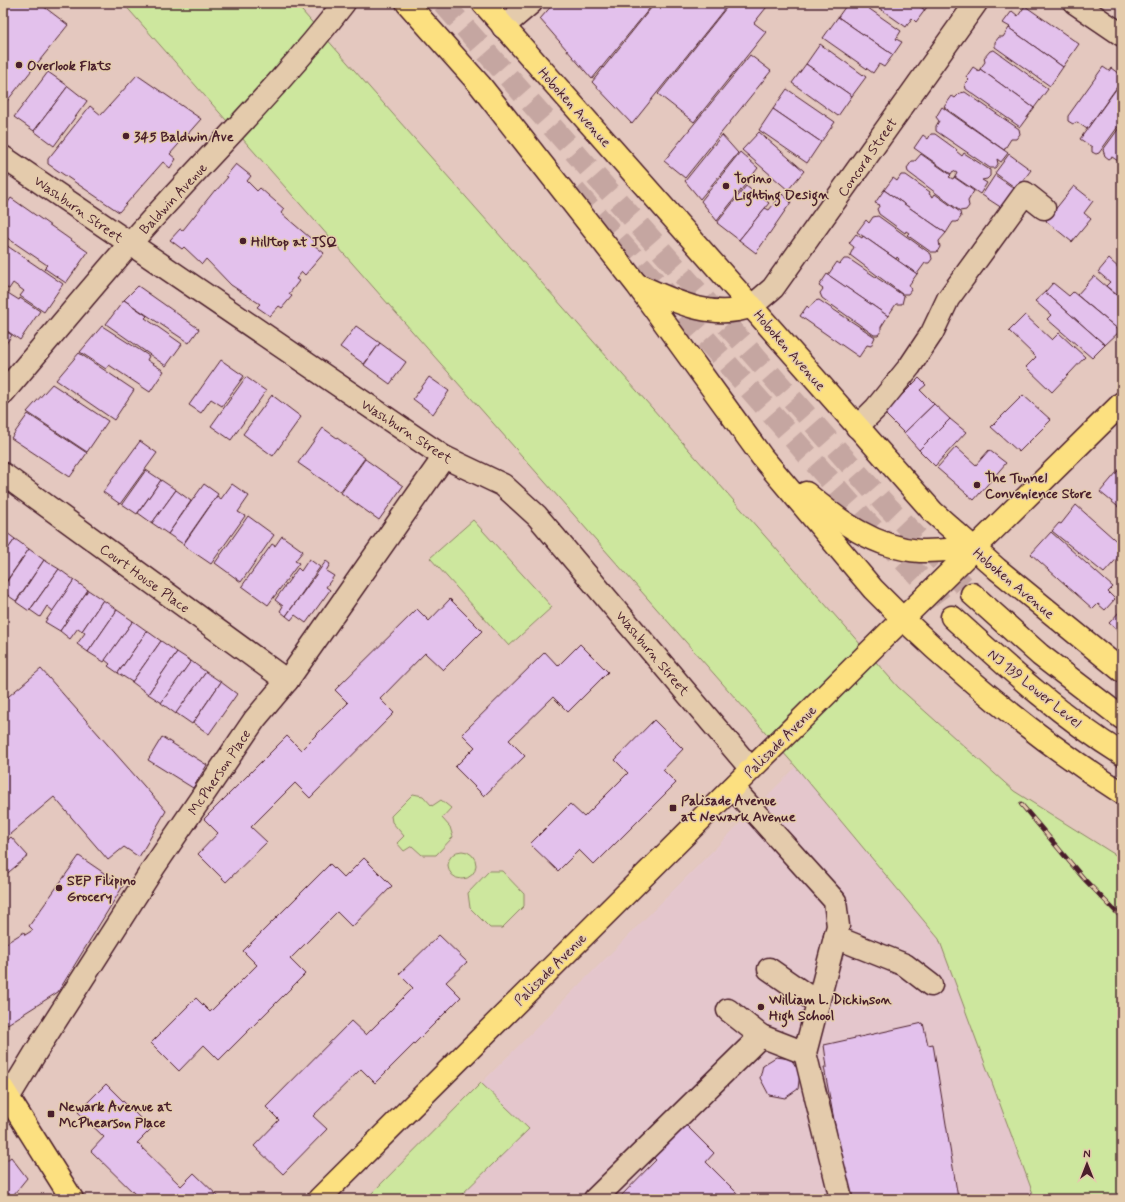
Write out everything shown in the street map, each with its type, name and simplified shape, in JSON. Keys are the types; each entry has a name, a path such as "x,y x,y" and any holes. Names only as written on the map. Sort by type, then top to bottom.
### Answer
{"main road":[{"path":"407,3 480,85 637,284 762,457 873,589 902,618 1020,721 1084,768 1122,792"},
{"name":"Hoboken Avenue","path":"483,3 933,512 973,549 1122,671"},
{"path":"637,284 688,305 705,309 728,312 738,311 752,306"},
{"name":"Palisade Avenue","path":"320,1199 758,764 902,618 1122,403"},
{"path":"762,457 837,519 877,540 894,547 921,551 973,549"},
{"name":"NJ 139 Lower Level","path":"972,594 1040,655 1122,718"},
{"name":"NJ 139 Lower Level","path":"952,617 1058,709 1122,754"},
{"path":"6,1094 66,1196"}],"street":[{"name":"Baldwin Avenue","path":"3,393 129,244 238,128 319,36 344,3"},
{"path":"504,27 531,3"},
{"name":"Concord Street","path":"752,306 774,288 976,3"},
{"path":"1075,3 1122,35"},
{"name":"Washburn Street","path":"3,157 129,244 444,456 502,485 537,516 758,764"},
{"path":"857,427 876,408 910,366 932,333 948,299 1025,193 1044,208"},
{"name":"McPherson Place","path":"6,1094 42,1042 154,867 255,719 287,682 444,456"},
{"name":"Court House Place","path":"3,474 287,682"},
{"path":"733,788 835,901 838,926 805,1053 841,1199"},
{"path":"835,937 905,965 931,986"},
{"path":"769,969 818,1003"},
{"path":"728,1010 761,1036 805,1053"},
{"path":"595,1199 761,1036"}],"shaded area":[{"name":"William L. Dickinson High School","path":"796,767 939,939 1035,1199 366,1199"}],"green space":[{"path":"123,3 295,3 898,687 1014,791 1122,859 1122,1199 1035,1199 939,939 796,767"},
{"path":"473,520 552,607 509,646 430,558"},
{"path":"413,794 423,796 432,806 441,800 451,808 442,818 450,827 453,837 436,855 422,855 412,846 404,851 397,843 404,836 392,822 391,816"},
{"path":"462,851 472,855 476,865 472,875 462,879 452,875 448,865 452,855"},
{"path":"489,871 502,871 524,894 524,906 502,928 490,928 470,908 468,893"},
{"path":"481,1083 529,1129 457,1199 366,1199"}],"building":[{"name":"Overlook Flats","path":"3,3 39,3 68,25 3,106"},
{"path":"554,3 654,3 592,79 540,19"},
{"path":"655,3 729,3 632,124 592,82"},
{"path":"730,3 770,3 754,23 766,32 694,122 658,94"},
{"path":"848,3 861,3 901,31 896,39 902,42 893,55 838,17"},
{"path":"872,3 915,3 925,10 916,22 912,18 906,27"},
{"path":"915,3 929,3 925,10"},
{"path":"1025,6 1079,44 1063,67 1003,23 1012,11 1018,16"},
{"path":"838,17 893,55 884,67 879,64 873,73 823,38"},
{"path":"1009,28 1063,67 1050,86 995,47 995,42 999,37 1003,37"},
{"path":"820,44 866,77 852,96 806,64"},
{"path":"994,50 1048,89 1034,108 980,69 985,62 984,58 990,51"},
{"path":"750,55 771,71 685,178 664,161"},
{"path":"806,64 852,96 838,116 792,83"},
{"path":"973,67 979,71 980,69 1034,108 1020,127 966,89 965,84 969,80 966,77"},
{"path":"1103,67 1109,71 1111,68 1122,76 1122,80 1087,129 1077,122 1073,124 1068,121 1068,116"},
{"path":"48,72 68,86 34,131 14,117"},
{"name":"345 Baldwin Ave","path":"137,75 201,119 170,154 176,159 170,168 163,162 119,212 48,164 48,159 90,106 101,115"},
{"path":"1122,81 1122,121 1099,153 1096,154 1092,152 1092,147 1080,139"},
{"path":"68,86 87,101 54,146 34,131"},
{"path":"787,89 835,122 821,142 773,109"},
{"path":"965,92 1019,129 1020,134 1016,139 1011,139 1004,150 944,107 952,96 955,98 960,93"},
{"path":"942,107 1008,153 1001,162 997,159 998,164 995,168 990,168 936,131 936,126 939,121 936,117"},
{"path":"773,109 821,142 807,163 759,130"},
{"path":"1122,124 1121,163 1112,157 1109,159 1105,156 1103,150"},
{"path":"759,132 804,171 788,190 742,150"},
{"path":"931,134 935,134 957,150 956,151 962,156 964,153 990,170 990,176 987,179 982,180 987,183 980,194 955,177 957,173 953,171 951,174 914,148 923,135 928,139"},
{"path":"722,135 738,153 700,199 685,181"},
{"path":"740,152 758,168 717,221 701,201"},
{"path":"921,154 951,175 949,177 953,179 954,177 974,191 968,201 969,206 966,210 960,211 908,172 907,168 912,161 915,161"},
{"path":"1009,154 1031,170 1017,189 995,173"},
{"name":"Hilltop at JSQ","path":"236,164 251,176 247,181 257,191 260,188 284,209 281,213 316,243 314,245 324,253 305,275 302,272 296,279 299,281 289,294 292,296 282,308 279,306 270,316 257,307 260,304 231,285 206,259 202,264 184,247 182,249 170,240 180,229 183,230 215,190 216,191 228,177 226,176"},
{"path":"901,175 906,175 930,192 929,194 933,197 935,194 960,212 961,217 957,222 953,222 946,233 884,190 893,178 897,181"},
{"path":"995,175 1018,191 1005,210 982,195"},
{"path":"746,186 769,203 739,240 717,223"},
{"path":"1074,186 1093,201 1084,213 1091,219 1072,242 1046,221"},
{"path":"884,190 946,233 939,241 940,247 937,252 931,252 907,235 909,233 906,231 905,233 879,214 877,209 880,205 875,203"},
{"path":"782,194 791,202 756,253 739,240 765,208 769,210"},
{"path":"11,198 88,252 66,283 44,268 47,265 3,235 3,210"},
{"path":"878,216 931,254 932,259 929,263 925,263 917,274 898,261 899,259 897,257 896,259 857,232 866,220 869,223 873,217"},
{"path":"856,234 862,238 863,236 917,274 909,285 911,290 908,294 902,294 850,255 854,247 849,243"},
{"path":"3,243 63,284 44,312 20,296 24,291 13,283 9,289 3,286"},
{"path":"844,259 849,259 904,296 902,304 896,304 888,316 828,275 837,262 840,264"},
{"path":"1109,259 1122,271 1122,299 1106,286 1110,282 1098,272"},
{"path":"827,274 888,316 878,335 874,335 822,298 820,293 823,289 819,286"},
{"path":"1094,276 1122,300 1122,328 1120,331 1077,295"},
{"path":"1053,283 1069,296 1073,292 1120,331 1105,345 1045,292"},
{"path":"138,286 199,329 189,343 124,300"},
{"path":"3,290 19,300 20,298 40,311 20,340 3,328"},
{"path":"1045,292 1105,345 1092,358 1047,319 1051,315 1035,301"},
{"path":"124,300 147,316 145,318 182,344 166,366 106,324"},
{"path":"819,300 875,337 871,346 867,345 859,357 800,316 807,306 809,308 815,301"},
{"path":"1025,315 1052,340 1059,333 1085,357 1052,392 1026,367 1036,357 1009,331"},
{"path":"102,326 149,356 147,360 164,371 150,392 109,365 106,369 80,352"},
{"path":"356,326 380,343 364,364 340,347"},
{"path":"3,330 12,335 3,348"},
{"path":"380,343 406,362 390,384 364,365"},
{"path":"79,353 134,390 114,420 56,380"},
{"path":"221,360 244,376 222,406 211,399 201,413 189,405"},
{"path":"246,377 266,391 231,440 211,426"},
{"path":"429,377 449,391 433,414 413,399"},
{"path":"919,378 926,385 920,390 934,404 904,433 884,413"},
{"path":"52,384 108,421 87,452 27,412"},
{"path":"272,395 301,417 273,456 243,434"},
{"path":"1023,395 1051,420 1019,452 991,427"},
{"path":"934,404 950,419 919,450 904,433"},
{"path":"28,414 87,453 70,477 11,438"},
{"path":"950,419 966,432 935,466 919,450"},
{"path":"323,428 365,458 340,492 298,463"},
{"path":"140,441 157,453 120,504 103,492"},
{"path":"956,447 976,465 989,450 1006,463 974,500 937,468"},
{"path":"365,459 403,486 379,520 341,493"},
{"path":"1122,466 1122,510 1100,492"},
{"path":"146,470 161,480 137,514 122,504"},
{"path":"161,480 176,490 152,523 138,513"},
{"path":"204,484 218,494 183,544 168,534"},
{"path":"232,484 249,496 238,512 245,516 211,564 183,545 217,496 221,499"},
{"path":"176,490 191,501 168,534 152,523"},
{"path":"1076,505 1122,546 1122,553 1104,573 1052,531 1059,523 1061,524"},
{"path":"248,516 274,535 241,582 215,563"},
{"path":"3,530 15,539 3,556"},
{"path":"1051,532 1113,587 1108,592 1115,599 1105,610 1098,604 1093,609 1031,554"},
{"path":"282,536 303,551 295,561 299,563 268,605 242,586 272,544 275,546"},
{"path":"15,539 29,549 3,586 3,556"},
{"path":"29,549 44,560 16,601 3,592 3,587"},
{"path":"309,559 320,567 286,616 280,611 283,606 275,600 298,568 301,571"},
{"path":"44,560 59,569 29,611 16,602"},
{"path":"326,561 330,564 326,571 334,576 326,587 330,590 306,623 295,615 291,620 286,616"},
{"path":"59,569 74,580 53,611 47,606 40,617 30,610"},
{"path":"74,580 88,590 60,631 45,622"},
{"path":"88,590 103,600 82,631 78,628 70,639 60,631"},
{"path":"450,599 482,631 443,670 425,653 380,699 394,713 310,798 295,783 251,827 267,842 226,882 198,854 218,833 204,819 287,736 301,750 348,703 335,690 417,609 429,621"},
{"path":"103,600 117,610 88,652 77,644 85,633 82,631"},
{"path":"1122,609 1122,620 1120,622 1122,629 1119,632 1109,623"},
{"path":"117,610 133,621 104,662 88,652"},
{"path":"133,621 147,631 118,673 108,666 110,664 105,660"},
{"path":"147,631 161,641 132,682 118,673"},
{"path":"161,641 177,652 148,694 132,682"},
{"path":"580,644 608,672 568,712 553,697 509,740 525,756 484,796 455,767 475,747 462,734 545,652 558,666"},
{"path":"177,652 191,661 162,703 148,694"},
{"path":"191,661 206,672 176,714 161,703"},
{"path":"41,669 166,811 139,857 124,847 108,860 54,797 3,840 3,701"},
{"path":"206,672 221,682 192,724 176,713"},
{"path":"221,682 237,694 209,734 193,723"},
{"path":"654,720 683,749 663,770 676,783 594,865 579,850 558,871 530,844 570,804 584,817 628,773 615,760"},
{"path":"162,737 207,765 193,788 148,760"},
{"path":"11,837 28,856 3,877 3,844"},
{"path":"79,856 123,886 58,992 6,1025 3,1021 3,945 24,932 25,935 33,930 29,926"},
{"path":"364,858 392,886 352,927 337,912 290,959 305,974 219,1060 204,1045 179,1071 151,1043 196,998 210,1012 257,965 243,951 330,864 344,878"},
{"path":"439,935 467,962 446,982 461,997 375,1083 361,1069 313,1116 327,1129 283,1174 254,1146 279,1120 266,1107 351,1021 366,1035 413,988 399,974"},
{"path":"923,1023 928,1045 933,1044 958,1198 849,1199 824,1067 827,1067 824,1045"},
{"path":"776,1057 791,1059 800,1073 798,1089 785,1098 769,1095 760,1078 763,1065"},
{"path":"106,1084 151,1129 137,1143 181,1186 194,1173 221,1199 140,1199 91,1151 104,1137 78,1112"},
{"path":"682,1121 714,1153 706,1162 743,1199 618,1199 656,1160 649,1153"},
{"path":"11,1157 27,1178 10,1199 3,1199 3,1163"}],"tunnel":[{"path":"443,3 883,502 972,594"},
{"path":"575,191 864,519 930,588 952,617"}],"railway":[{"path":"1021,804 1085,880 1122,918"}],"place":[{"name":"Overlook Flats","path":"19,65"},
{"name":"345 Baldwin Ave","path":"126,136"},
{"name":"Torino Lighting Design","path":"726,186"},
{"name":"Hilltop at JSQ","path":"243,241"},
{"name":"The Tunnel Convenience Store","path":"977,485"},
{"name":"Palisade Avenue at Newark Avenue","path":"673,808"},
{"name":"SEP Filipino Grocery","path":"59,888"},
{"name":"William L. Dickinson High School","path":"761,1007"},
{"name":"Newark Avenue at McPhearson Place","path":"51,1114"}]}
